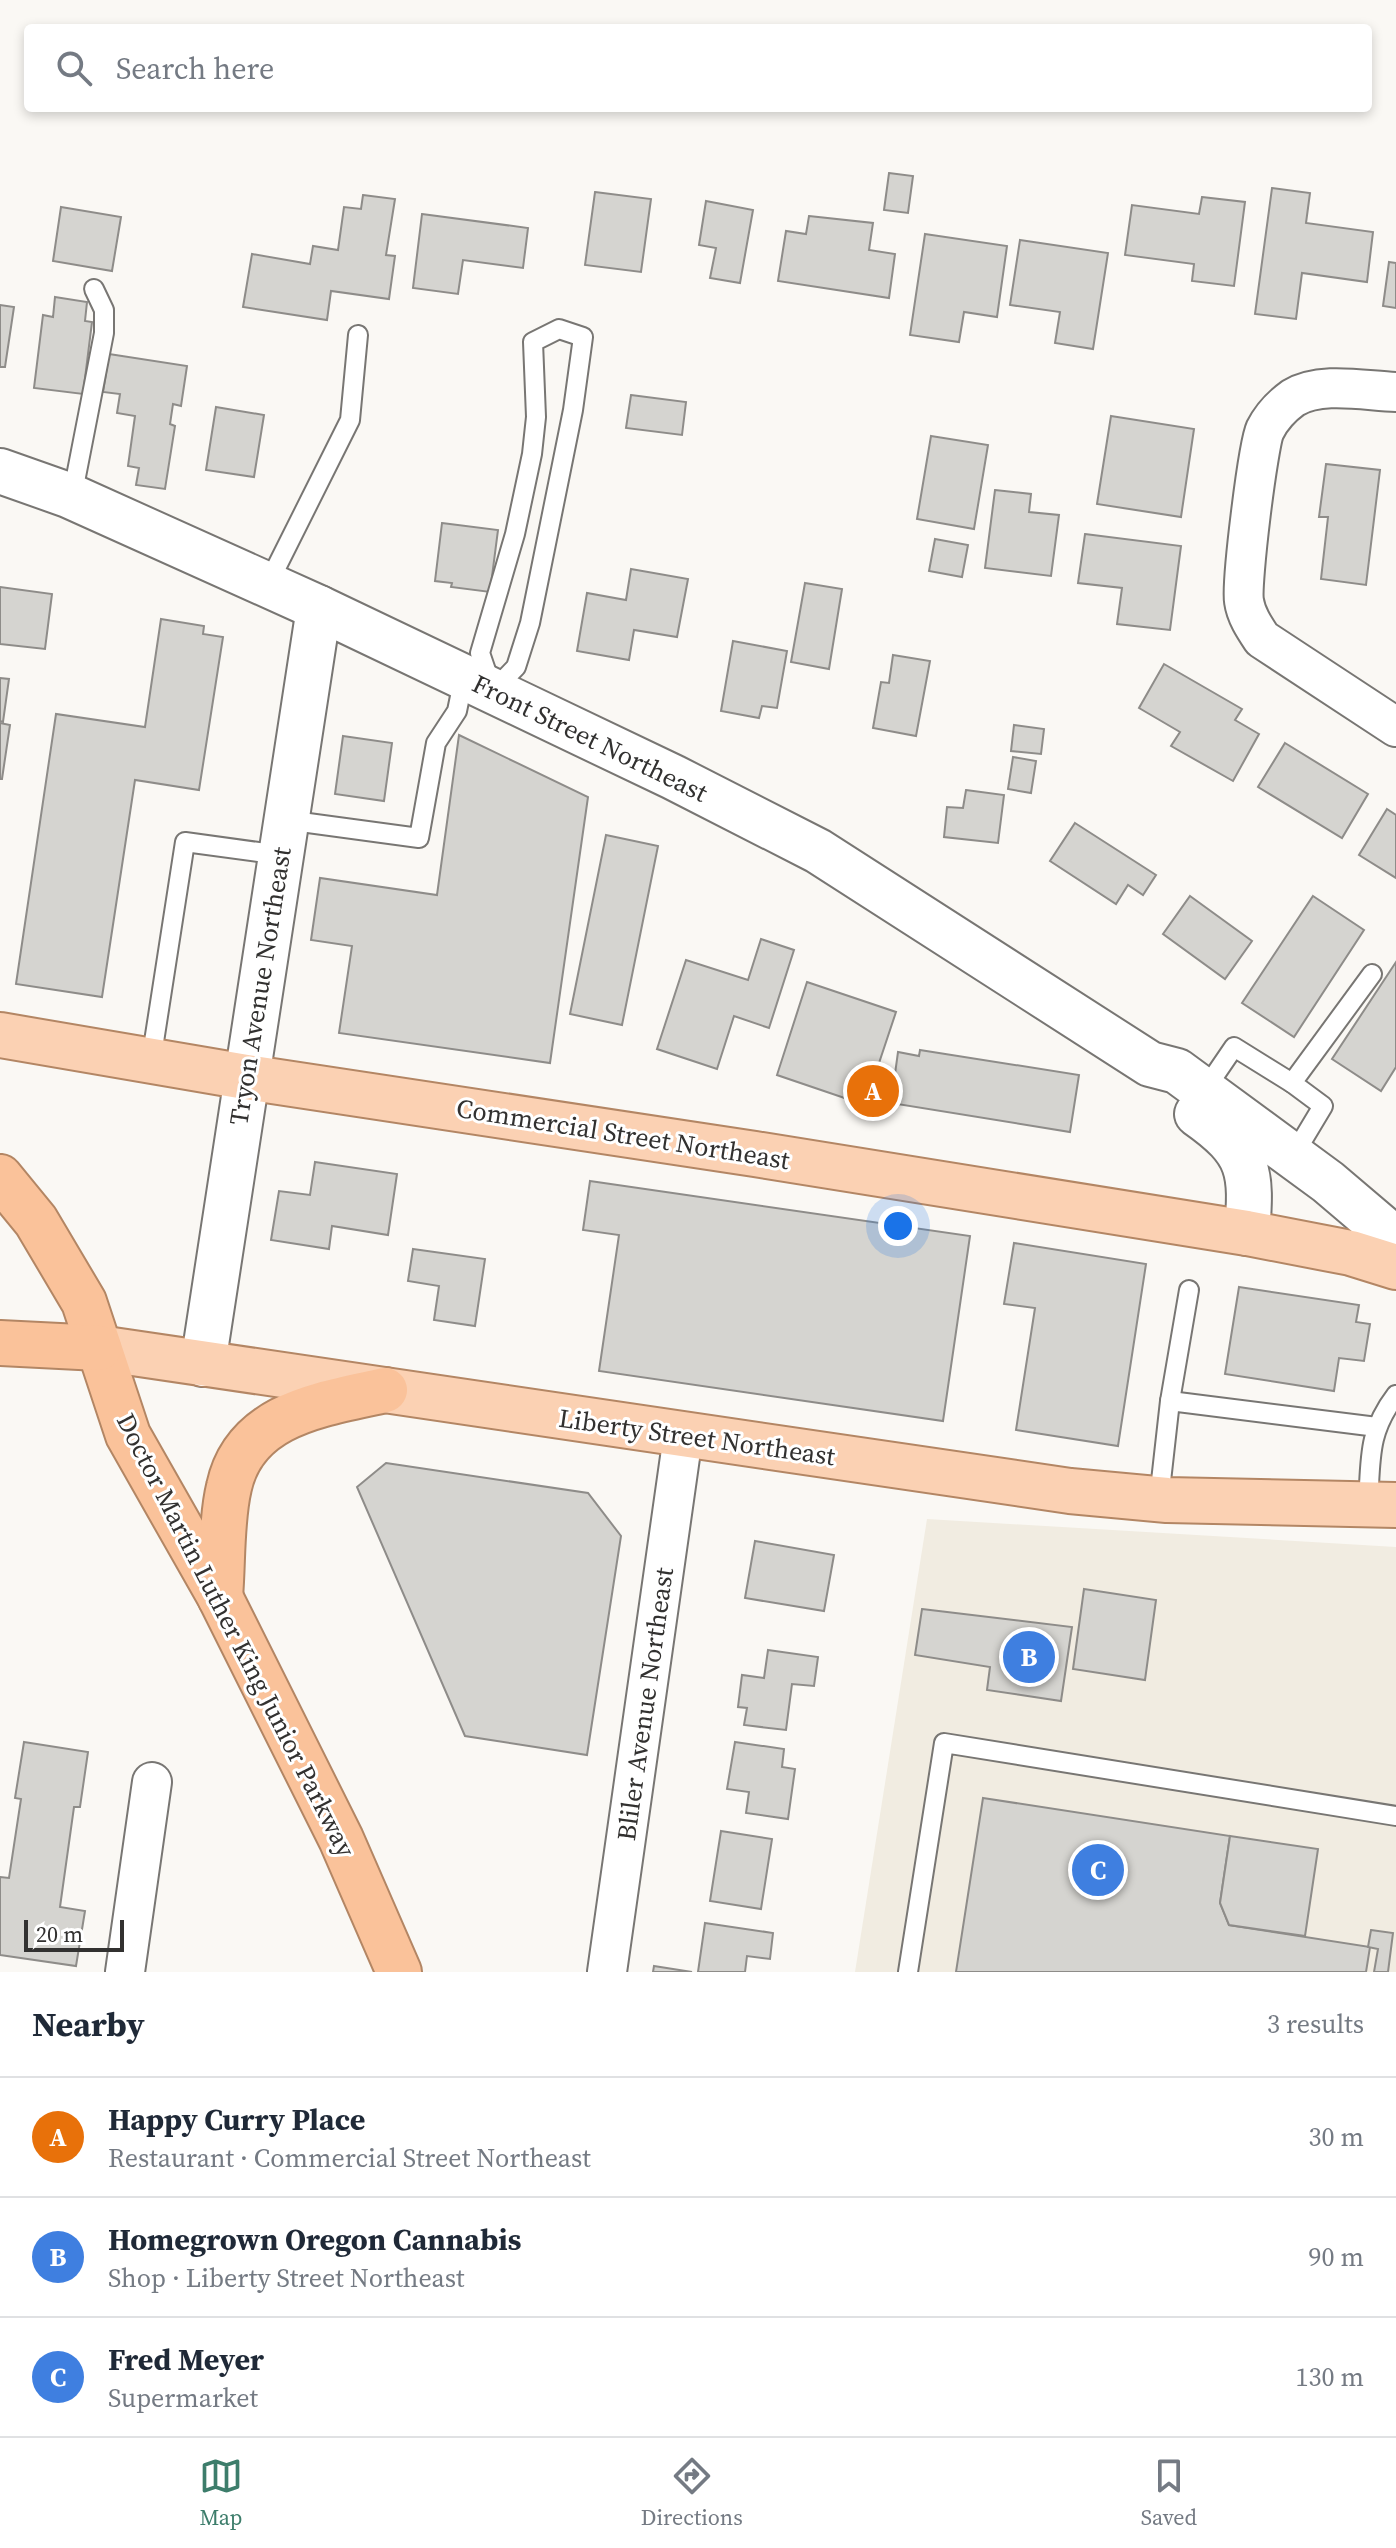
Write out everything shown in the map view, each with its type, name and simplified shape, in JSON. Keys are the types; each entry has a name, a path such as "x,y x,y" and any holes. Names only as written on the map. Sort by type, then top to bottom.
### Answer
{"highway":[{"name":"Doctor Martin Luther King Junior Parkway","path":"0,1177 36,1221 84,1302 128,1435 220,1597 341,1839 399,1972"},
{"name":"Liberty Street Northeast","path":"0,1343 99,1348"},
{"path":"220,1597 228,1488 235,1465 249,1443 270,1424 291,1414 385,1390"}],"main road":[{"name":"Commercial Street Northeast","path":"0,1035 246,1077 1247,1233"},
{"path":"1247,1233 1351,1253 1396,1267"},
{"name":"Liberty Street Northeast","path":"99,1348 1070,1491 1159,1499 1382,1505"}],"street":[{"path":"1396,392 1316,390 1295,397 1277,412 1264,433 1244,572 1244,600 1262,639 1396,727"},
{"name":"Front Street Northeast","path":"0,471 72,497 268,584 673,777 818,851 1150,1064 1177,1071 1293,1156 1388,1233 1396,1245"},
{"name":"Tryon Avenue Northeast","path":"203,1364 319,608"},
{"name":"Front Street Northeast","path":"1150,1064 1162,1089 1222,1131 1245,1163 1250,1198 1247,1233"},
{"name":"Bliler Avenue Northeast","path":"607,1972 683,1436"},
{"path":"125,1972 152,1782"}],"lane":[{"path":"72,497 104,333 104,310 94,289"},
{"path":"151,1061 185,842 419,838 436,743 479,684 516,667 530,623 573,410 583,337 559,329 533,342 536,417 532,454 515,534 480,653 479,684"},
{"path":"268,584 350,420 358,335"},
{"path":"1292,1083 1372,974"},
{"path":"1204,1091 1234,1047 1292,1083 1323,1106 1293,1156"},
{"path":"1159,1499 1170,1401 1189,1290"},
{"path":"1382,1505 1372,1438 1384,1411 1396,1395"},
{"path":"1170,1401 1377,1427"},
{"path":"908,1972 944,1743 1396,1816"}],"shaded area":[{"path":"927,1519 1396,1547 1396,1972 855,1972"}],"building":[{"path":"889,173 913,176 908,213 884,210"},
{"path":"1272,188 1310,193 1306,223 1373,232 1367,282 1302,273 1296,319 1255,314"},
{"path":"595,192 651,199 641,272 585,265"},
{"path":"363,195 395,199 386,255 395,256 389,299 331,291 327,320 243,307 252,254 310,264 313,246 338,250 344,207 361,209"},
{"path":"1202,197 1245,202 1234,286 1192,281 1194,264 1125,255 1132,205 1199,214"},
{"path":"706,201 753,210 740,283 710,278 716,248 699,245"},
{"path":"61,207 121,217 112,271 53,261"},
{"path":"422,214 528,228 523,268 463,260 458,294 413,288"},
{"path":"809,216 873,223 869,250 895,254 889,298 778,281 786,231 806,234"},
{"path":"925,234 1007,246 997,317 964,312 959,342 910,335"},
{"path":"1020,240 1108,253 1093,349 1055,343 1060,312 1010,305"},
{"path":"1389,262 1396,263 1396,308 1383,306"},
{"path":"55,297 87,302 85,321 92,322 83,394 34,388 43,315 53,317"},
{"path":"0,305 14,307 5,367 0,367"},
{"path":"109,354 187,366 181,406 173,404 170,424 175,426 165,489 136,485 139,468 128,466 135,416 117,413 120,394 103,392"},
{"path":"631,395 686,402 682,435 626,428"},
{"path":"216,407 264,415 254,477 206,470"},
{"path":"1111,416 1194,429 1181,517 1097,504"},
{"path":"931,436 988,445 974,529 917,519"},
{"path":"1326,464 1380,470 1366,585 1321,579 1328,517 1319,517"},
{"path":"995,490 1031,494 1029,512 1059,515 1051,576 985,568"},
{"path":"442,523 498,530 490,592 451,587 452,583 435,581"},
{"path":"1085,534 1181,546 1170,630 1117,624 1122,588 1078,583"},
{"path":"935,539 968,545 962,577 929,571"},
{"path":"631,569 688,579 677,637 634,630 629,660 577,651 587,593 626,600"},
{"path":"805,583 842,589 829,669 791,662"},
{"path":"0,587 52,594 45,649 0,644"},
{"path":"161,619 204,626 203,634 223,637 199,790 135,780 102,997 16,984 56,714 145,727"},
{"path":"733,641 787,651 777,708 762,706 759,718 721,711"},
{"path":"893,655 930,661 916,736 873,728 881,682 889,683"},
{"path":"1164,664 1242,709 1235,720 1259,734 1233,781 1171,746 1180,732 1139,708"},
{"path":"0,678 9,679 3,722 0,721"},
{"path":"0,723 10,725 2,779 0,779"},
{"path":"1014,725 1044,729 1041,754 1011,751"},
{"path":"459,735 588,797 550,1063 339,1033 352,946 311,940 320,878 437,895"},
{"path":"343,736 392,743 384,801 335,794"},
{"path":"1285,743 1368,794 1342,838 1258,787"},
{"path":"1013,757 1036,761 1031,793 1008,789"},
{"path":"966,790 1004,795 998,843 944,837 947,807 963,808"},
{"path":"1387,809 1396,815 1396,878 1359,855"},
{"path":"1075,823 1156,875 1143,895 1128,885 1116,904 1050,861"},
{"path":"606,835 658,846 622,1025 570,1014"},
{"path":"1190,896 1252,941 1225,979 1163,934"},
{"path":"1313,896 1364,930 1294,1037 1242,1003"},
{"path":"761,939 794,950 769,1028 734,1016 717,1069 657,1049 686,960 748,980"},
{"path":"1396,962 1396,1067 1381,1091 1332,1059"},
{"path":"807,982 896,1012 865,1105 777,1075"},
{"path":"920,1050 1079,1075 1070,1132 891,1103 898,1052 919,1056"},
{"path":"315,1162 397,1174 388,1235 332,1226 329,1249 271,1240 279,1191 310,1195"},
{"path":"590,1181 970,1236 943,1421 599,1371 619,1235 583,1230"},
{"path":"1014,1243 1146,1264 1118,1446 1016,1430 1035,1308 1004,1304"},
{"path":"413,1249 485,1259 475,1326 434,1320 439,1286 408,1281"},
{"path":"1239,1287 1359,1305 1356,1322 1370,1324 1364,1361 1339,1358 1334,1391 1225,1374"},
{"path":"386,1463 588,1493 621,1536 587,1755 465,1736 357,1487"},
{"path":"755,1541 834,1555 824,1611 745,1598"},
{"path":"1084,1589 1156,1600 1145,1680 1073,1669"},
{"path":"922,1609 1072,1627 1061,1701 987,1690 990,1667 915,1655"},
{"path":"768,1650 818,1657 814,1686 792,1684 786,1730 744,1725 747,1708 738,1707 742,1675 764,1678"},
{"path":"24,1742 88,1752 80,1807 74,1807 60,1907 85,1911 76,1966 0,1955 0,1877 9,1878 21,1799 15,1798"},
{"path":"735,1742 784,1749 782,1767 795,1769 788,1819 746,1813 749,1792 727,1789"},
{"path":"983,1798 1230,1836 1220,1903 1229,1925 1370,1947 1366,1972 956,1972"},
{"path":"721,1831 772,1839 761,1909 710,1901"},
{"path":"1230,1836 1318,1849 1305,1936 1229,1925 1220,1903"},
{"path":"705,1923 773,1933 770,1959 747,1956 745,1972 698,1972"},
{"path":"1371,1930 1393,1933 1388,1972 1374,1972 1378,1949 1368,1947"},
{"path":"654,1966 692,1972 653,1972"}],"place":[{"name":"Happy Curry Place","path":"873,1091"},
{"name":"Homegrown Oregon Cannabis","path":"1029,1657"},
{"name":"Fred Meyer","path":"1098,1870"}]}
